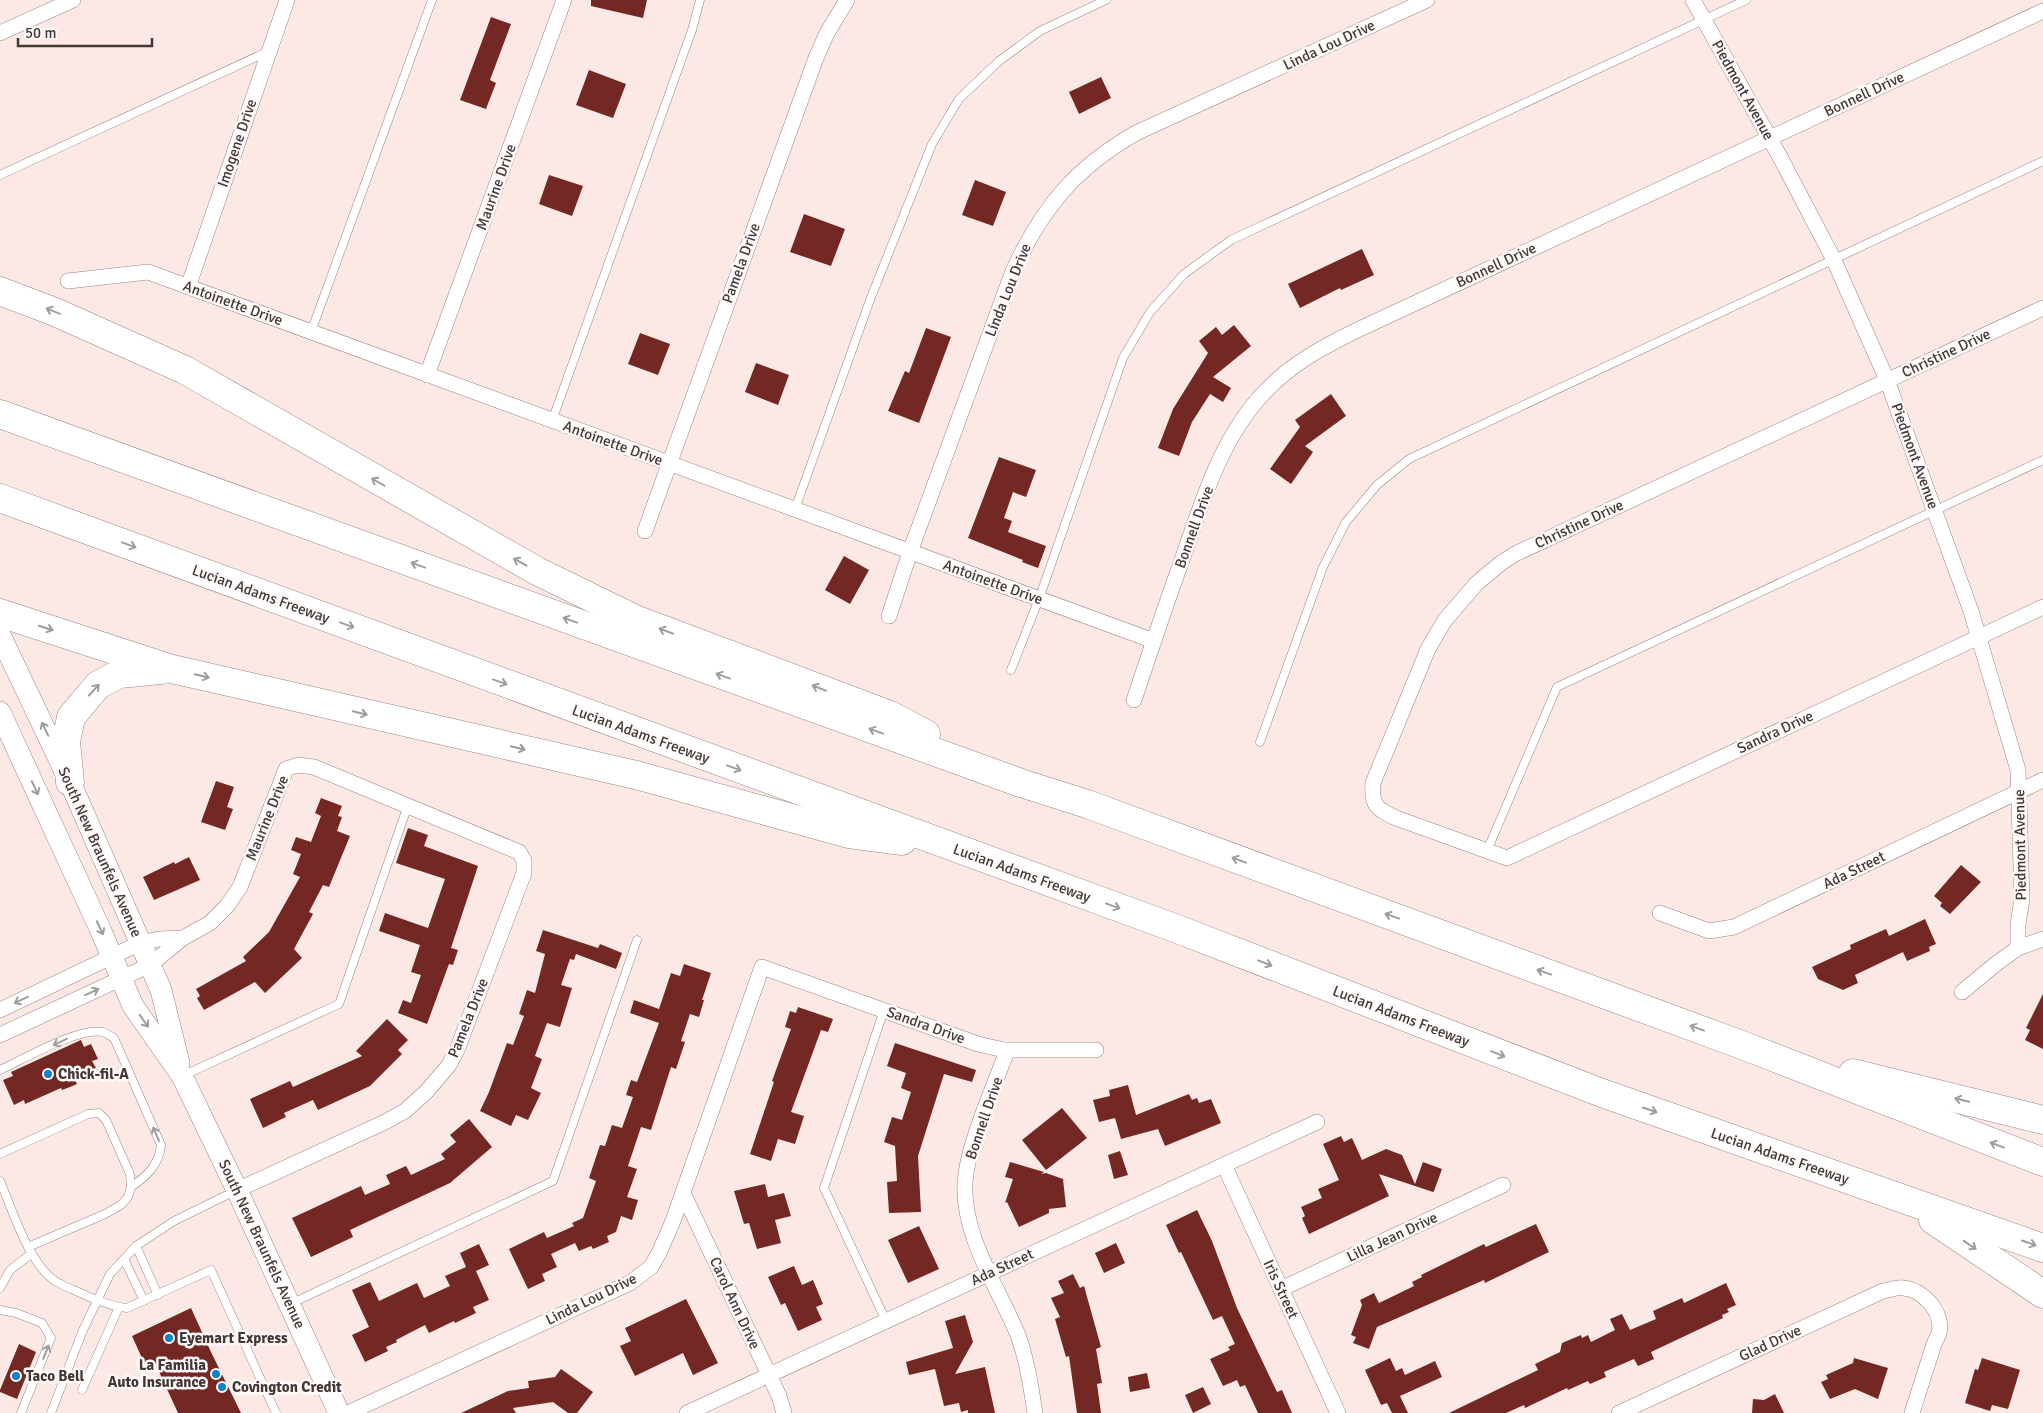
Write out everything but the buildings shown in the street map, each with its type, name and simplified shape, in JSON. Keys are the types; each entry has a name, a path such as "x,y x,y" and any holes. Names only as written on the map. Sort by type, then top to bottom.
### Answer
{"highway":[{"path":"0,291 55,312 184,370 529,567 635,619 890,715 1021,783"},
{"path":"0,414 1021,783 1087,804 1742,1045 2043,1162"},
{"name":"Lucian Adams Freeway","path":"0,498 1172,927 1567,1080 2043,1248"},
{"path":"0,505 83,528"},
{"path":"0,613 172,669 636,775 849,834 952,848"},
{"path":"70,782 66,742 71,717 98,685 120,674 172,669"},
{"path":"1742,1045 2043,1120"},
{"path":"1901,1198 2043,1294"}],"main road":[{"name":"South New Braunfels Avenue","path":"0,635 70,782 161,990 182,1076"},
{"name":"South New Braunfels Avenue","path":"0,712 133,1006 182,1076 237,1190 339,1413"}],"street":[{"path":"0,33 73,0"},
{"name":"Imogene Drive","path":"188,286 287,0"},
{"name":"Maurine Drive","path":"427,375 564,0"},
{"name":"Pamela Drive","path":"645,531 816,58 827,32 847,0"},
{"name":"Linda Lou Drive","path":"889,616 910,552 1013,271 1026,243 1044,214 1076,176 1094,160 1136,133 1427,0"},
{"name":"Piedmont Avenue","path":"1693,0 1833,258 1887,380 1935,510 1978,637 2018,770 2022,899 2018,924 2018,948"},
{"name":"Bonnell Drive","path":"1134,700 1203,498 1229,441 1242,418 1281,376 1303,359 1350,334 2043,11"},
{"name":"Antoinette Drive","path":"68,281 148,272 1154,641"},
{"name":"Christine Drive","path":"1507,858 1381,811 1374,804 1372,794 1373,783 1428,649 1446,620 1486,574 1515,554 2043,308"},
{"name":"Sandra Drive","path":"1507,858 2043,607"},
{"name":"Maurine Drive","path":"0,1035 150,965 183,938 210,923 227,906 240,886 286,770 298,765 314,767 408,805"},
{"name":"Ada Street","path":"1660,913 1709,930 1734,927 2043,780"},
{"name":"Pamela Drive","path":"237,1190 405,1111 439,1078 449,1065 464,1036 524,873 524,860 519,852 408,805"},
{"name":"Maurine Drive","path":"0,1010 140,943 159,939 183,938"},
{"path":"1962,992 2018,948 2043,939"},
{"name":"Linda Lou Drive","path":"348,1413 630,1283 651,1267 660,1253 683,1193 762,967"},
{"name":"Sandra Drive","path":"762,967 978,1044 1004,1050 1096,1050"},
{"name":"Bonnell Drive","path":"1004,1050 1005,1056 970,1155 965,1182 965,1196 970,1225 989,1273 1019,1338 1029,1376 1035,1413"},
{"name":"Ada Street","path":"687,1413 1318,1122"},
{"name":"Iris Street","path":"1224,1165 1338,1413"},
{"name":"Lilla Jean Drive","path":"1281,1289 1503,1185"},
{"name":"Carol Ann Drive","path":"683,1193 779,1396 784,1413"},
{"name":"Glad Drive","path":"1619,1413 1883,1291 1902,1287 1913,1290 1923,1296 1934,1308 1938,1317 1939,1334 1912,1413"}],"lane":[{"path":"311,332 432,0"},
{"path":"552,421 689,40 700,0"},
{"path":"795,509 870,300 932,144 959,99 999,61 1040,31 1106,0"},
{"path":"1011,670 1039,599 1124,358 1150,312 1184,274 1231,240 1746,0"},
{"path":"0,175 269,51"},
{"path":"1260,742 1323,567 1346,522 1377,486 1409,460 1446,440 2043,161"},
{"path":"1487,851 1557,687 2043,460"},
{"path":"182,1076 339,1004 408,805"},
{"path":"290,1304 553,1181 636,940"},
{"path":"884,1010 824,1188 886,1321"},
{"path":"0,1070 71,1036 90,1032 105,1032 114,1038 161,1145 160,1156 147,1176 131,1187"},
{"path":"0,1154 88,1114 99,1113 106,1120 130,1174 131,1187 128,1197 121,1205 30,1250 10,1270 0,1288"},
{"path":"0,1181 3,1193 30,1250 42,1269 55,1281 97,1300 127,1308 211,1270 276,1413"},
{"path":"51,1413 83,1330 110,1274 136,1246 174,1221 237,1190"},
{"path":"136,1246 158,1294"},
{"path":"124,1259 144,1301"},
{"path":"82,1390 119,1307"},
{"path":"0,1310 16,1313 42,1323 51,1338 21,1413"}],"place":[{"name":"Chick-fil-A","path":"48,1074"},
{"name":"Eyemart Express","path":"169,1338"},
{"name":"La Familia Auto Insurance","path":"216,1374"},
{"name":"Taco Bell","path":"16,1376"},
{"name":"Covington Credit","path":"222,1387"}]}
